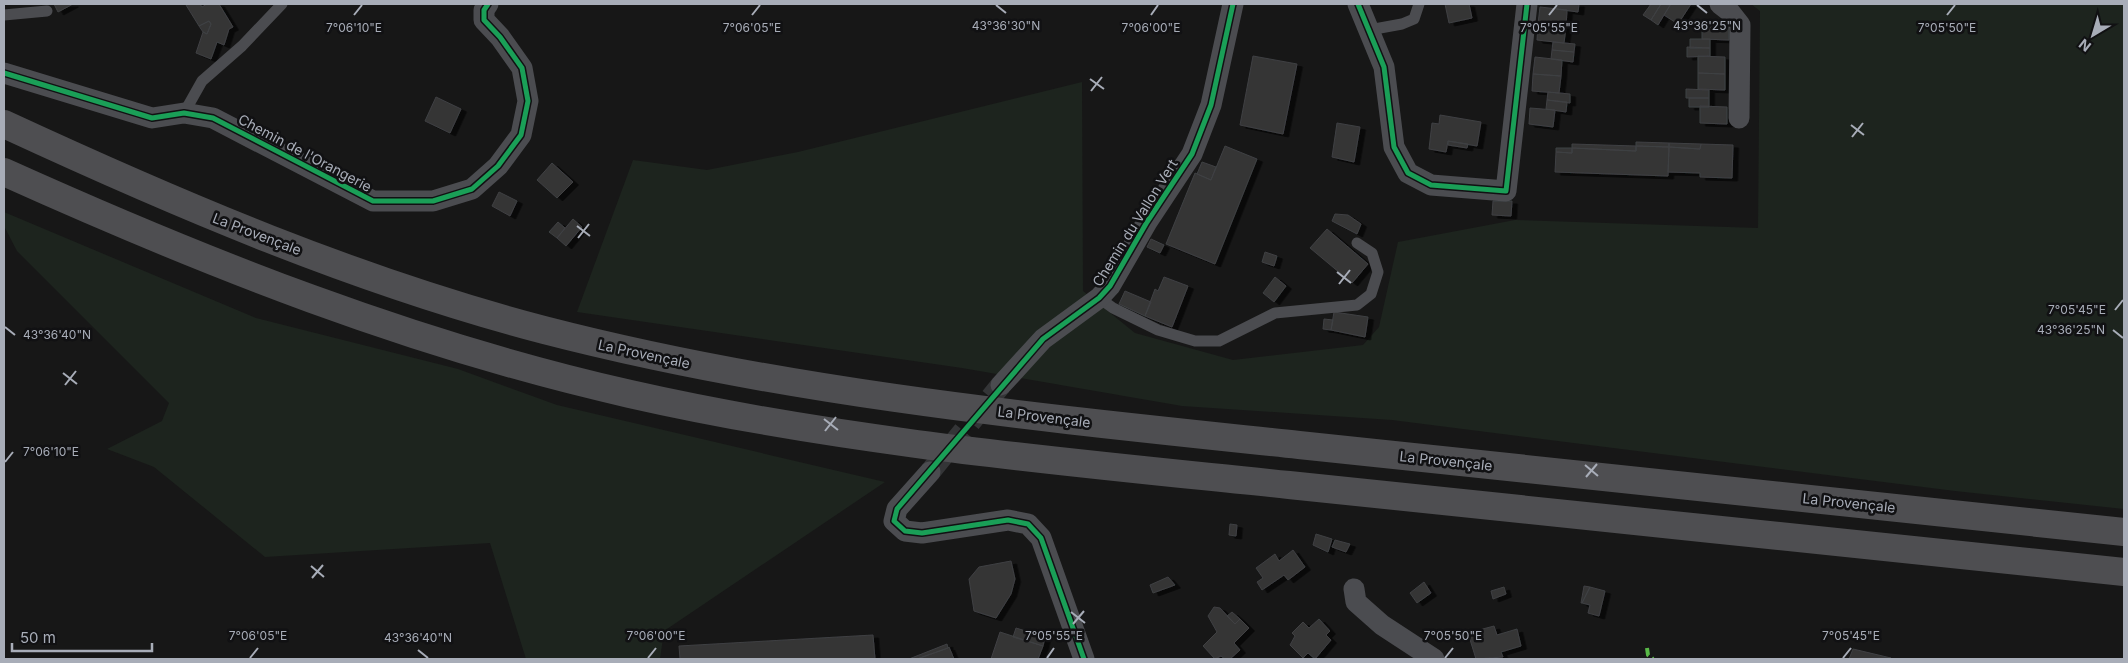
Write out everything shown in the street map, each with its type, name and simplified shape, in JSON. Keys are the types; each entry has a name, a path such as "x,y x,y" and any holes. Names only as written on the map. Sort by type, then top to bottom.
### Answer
{"highway":[{"name":"La Provençale","path":"4,124 187,207 272,241 451,304 623,350 714,369 911,402 1120,426 2124,532"},
{"path":"4,172 196,255 283,289 384,325 625,393 718,413 887,440 1127,468 2124,572"}],"street":[{"name":"Chemin de l'Orangerie","path":"4,74 152,118 184,113 213,118 373,201 432,202 472,189 498,166 521,135 528,101 522,68 500,37 484,20 484,10 488,4"},
{"name":"Chemin du Vallon Vert","path":"1001,385 1043,339 1099,298 1110,286 1147,222 1192,154 1211,105 1233,4"},
{"path":"1358,4 1384,67 1394,147 1408,173 1431,185 1506,190 1527,4"},
{"path":"1720,4 1729,10 1740,25 1739,118"},
{"path":"930,472 897,509 894,521 905,531 922,533 1008,520 1028,524 1041,538 1084,659"},
{"path":"1354,589 1356,602 1382,625 1434,659"}],"lane":[{"path":"184,113 202,81 242,46 282,4"},
{"path":"1368,30 1402,24 1414,19 1419,4"},
{"path":"4,16 47,11"},
{"path":"1099,298 1113,308 1158,330 1196,341 1219,341 1275,313 1357,306 1371,294 1378,272 1372,254 1356,243"}],"shaded area":[{"path":"1751,4 2124,4 2124,509 1955,491 1392,420 1182,406 962,368 577,312 633,160 707,170 798,152 1082,82 1083,291 1135,333 1233,360 1363,345 1379,327 1398,242 1515,220 1758,228 1760,11"},
{"path":"4,212 256,318 458,369 557,405 885,482 664,631 660,659 526,659 490,543 265,557 154,467 107,449 162,421 169,403 17,251 4,226"}],"building":[{"path":"54,4 73,4 58,12"},
{"path":"200,4 202,7 207,4 219,4 233,27 229,29 224,45 217,42 211,59 196,53 203,32 207,34 211,24 209,21 199,26 186,5"},
{"path":"1445,4 1469,4 1472,18 1449,23"},
{"path":"1556,4 1579,4 1578,12 1556,9"},
{"path":"1651,4 1661,4 1651,20 1643,15"},
{"path":"1661,4 1670,5 1658,25 1651,20"},
{"path":"1671,4 1691,4 1678,24 1664,15"},
{"path":"1540,7 1567,10 1566,27 1538,24"},
{"path":"209,21 211,24 207,34 199,26"},
{"path":"1702,22 1729,23 1729,40 1702,39"},
{"path":"1538,24 1566,27 1564,43 1537,40"},
{"path":"1690,39 1710,39 1710,48 1690,48"},
{"path":"1553,42 1575,44 1574,52 1552,50"},
{"path":"1687,47 1710,48 1710,56 1687,57"},
{"path":"1552,50 1574,52 1573,62 1551,59"},
{"path":"1253,56 1297,64 1283,134 1240,125"},
{"path":"1698,56 1725,57 1725,74 1698,73"},
{"path":"1535,57 1562,60 1561,76 1533,74"},
{"path":"1698,73 1725,74 1725,90 1698,89"},
{"path":"1533,74 1561,76 1559,93 1532,91"},
{"path":"1686,89 1709,90 1709,98 1686,98"},
{"path":"1548,92 1570,94 1570,103 1547,100"},
{"path":"436,97 461,109 450,133 425,121"},
{"path":"1689,98 1709,98 1709,107 1689,107"},
{"path":"1547,100 1567,102 1566,112 1546,109"},
{"path":"1700,106 1727,107 1727,124 1700,123"},
{"path":"1530,108 1555,110 1553,127 1529,124"},
{"path":"1440,115 1481,122 1477,146 1448,141 1446,152 1429,149 1432,123 1439,124"},
{"path":"1337,123 1360,127 1354,162 1332,157"},
{"path":"1448,141 1468,144 1467,148 1448,145"},
{"path":"1636,142 1669,143 1669,147 1636,146"},
{"path":"1669,143 1701,144 1700,149 1669,147"},
{"path":"1572,144 1636,146 1636,151 1572,148"},
{"path":"1701,144 1733,145 1732,178 1700,177 1700,173 1668,172 1669,147 1700,149"},
{"path":"1225,146 1257,159 1215,264 1166,244 1195,173 1211,180"},
{"path":"1636,146 1669,147 1668,176 1555,172 1556,152 1572,153 1572,148 1636,151"},
{"path":"1556,148 1572,148 1572,153 1556,152"},
{"path":"1202,162 1216,167 1211,180 1197,174"},
{"path":"552,163 573,182 557,198 537,180"},
{"path":"499,192 517,201 510,216 492,206"},
{"path":"1493,201 1512,201 1511,216 1492,215"},
{"path":"1335,214 1348,215 1361,224 1357,234 1332,221"},
{"path":"573,219 582,227 566,246 557,238"},
{"path":"558,222 565,228 557,238 549,232"},
{"path":"1327,229 1368,264 1352,283 1310,248"},
{"path":"1151,239 1164,245 1160,253 1147,247"},
{"path":"1265,252 1277,256 1274,266 1262,262"},
{"path":"1164,277 1188,286 1172,327 1145,316 1155,289 1158,291"},
{"path":"1275,277 1286,286 1274,302 1263,293"},
{"path":"1125,291 1151,302 1145,316 1119,304"},
{"path":"1334,312 1368,317 1365,337 1331,330"},
{"path":"1324,319 1333,320 1331,330 1323,329"},
{"path":"1230,524 1237,525 1236,536 1229,535"},
{"path":"1316,534 1332,539 1328,552 1313,545"},
{"path":"1335,540 1350,544 1346,552 1332,547"},
{"path":"1293,550 1305,567 1288,580 1284,575 1262,590 1257,582 1263,578 1256,568 1275,554 1279,561"},
{"path":"1011,561 1015,579 1011,594 996,618 974,611 969,579 979,567"},
{"path":"1168,577 1175,585 1153,593 1150,585"},
{"path":"1424,582 1431,593 1417,603 1410,593"},
{"path":"1584,586 1590,587 1581,603"},
{"path":"1504,587 1506,594 1493,599 1491,591"},
{"path":"1590,587 1605,591 1599,616 1588,613 1590,605 1582,603"},
{"path":"1214,607 1220,608 1235,624 1240,619 1249,628 1234,643 1240,650 1230,659 1225,659 1221,656 1215,659 1203,646 1217,632 1208,616"},
{"path":"1232,612 1240,619 1235,624 1227,616"},
{"path":"1319,619 1330,631 1326,635 1331,640 1315,659 1308,653 1303,658 1290,645 1295,636 1292,633 1303,622 1309,628"},
{"path":"1494,626 1497,635 1517,629 1521,646 1501,652 1503,657 1476,659 1468,633"},
{"path":"1016,628 1045,637 1043,646 1013,637"},
{"path":"1000,632 1043,646 1038,659 991,659"},
{"path":"873,635 875,659 680,659 679,646"},
{"path":"947,644 948,648 917,659 909,659"},
{"path":"948,648 954,659 917,659"},
{"path":"1853,649 1891,658 1849,659"}],"tunnel":[{"path":"930,472 1001,385"}],"marked path":[{"path":"1647,648 1648,655 1653,659"}],"cycle path":[{"path":"4,73 152,118 184,113 213,118 373,201 433,201 472,189 498,166 521,135 528,101 522,68 500,37 484,20 484,10 488,4"},
{"path":"1084,659 1041,538 1028,524 1008,520 922,533 905,531 894,521 897,509 1043,339 1099,298 1110,286 1147,222 1192,154 1211,105 1233,4"},
{"path":"1358,4 1384,67 1394,147 1408,173 1431,185 1506,191 1527,4"}]}
